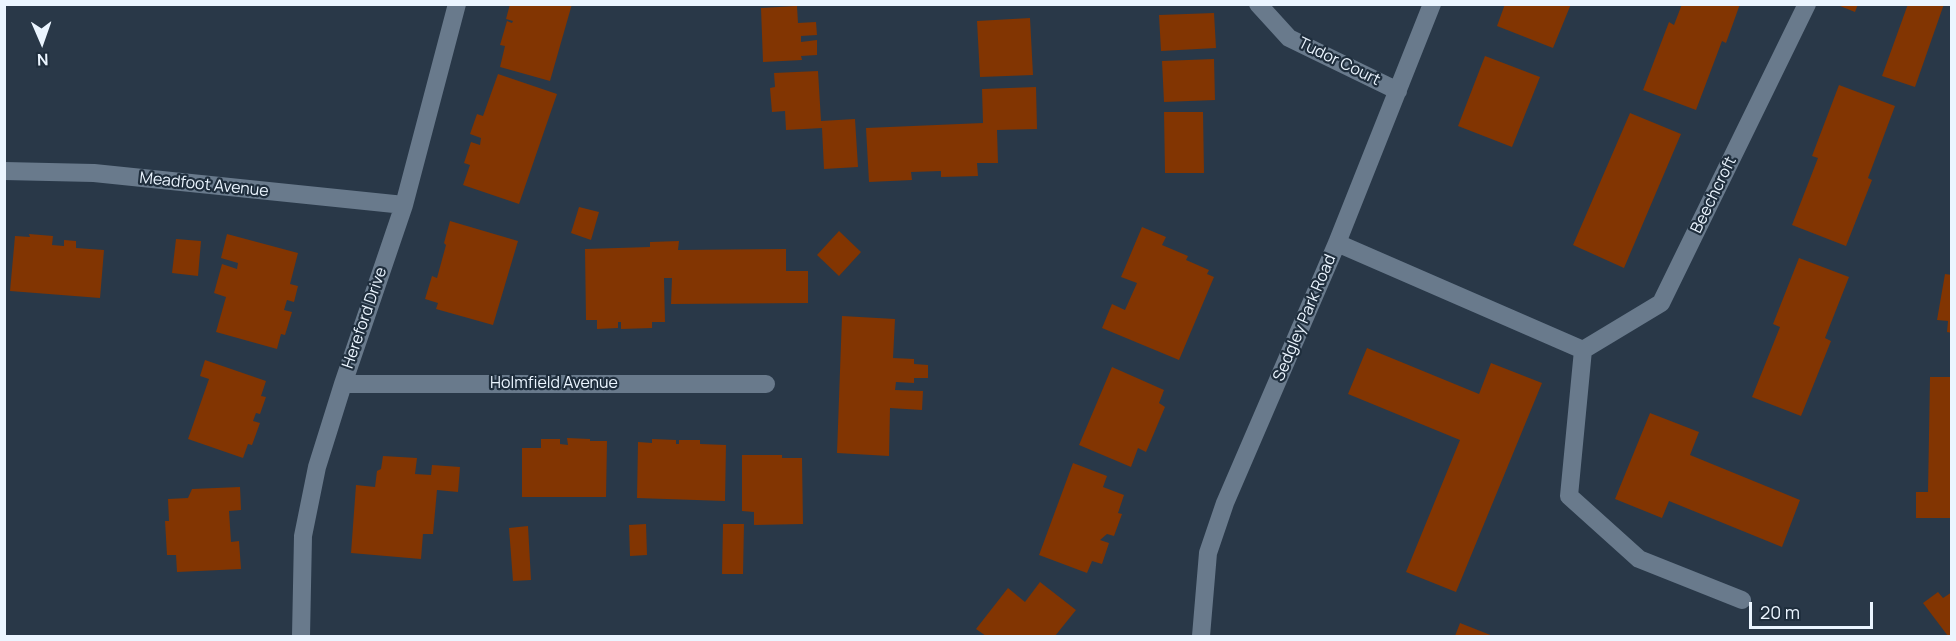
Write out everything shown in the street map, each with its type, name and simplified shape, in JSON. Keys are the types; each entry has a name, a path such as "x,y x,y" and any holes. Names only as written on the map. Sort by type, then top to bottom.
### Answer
{"street":[{"name":"Hereford Drive","path":"301,636 303,536 317,467 404,205 457,4"},
{"name":"Tudor Court","path":"1258,4 1290,38 1398,91"},
{"name":"Sedgley Park Road","path":"1201,636 1208,553 1225,503 1337,243 1432,4"},
{"name":"Beechcroft","path":"1583,350 1661,303 1807,4"},
{"name":"Meadfoot Avenue","path":"4,171 94,173 404,205"},
{"path":"1337,243 1583,350 1569,496 1639,560 1742,600"},
{"name":"Holmfield Avenue","path":"343,384 765,384"}],"building":[{"path":"510,4 572,4 550,81 500,67 505,46 500,45 507,21 512,23 513,21 506,19"},
{"path":"1505,4 1571,4 1553,48 1497,26"},
{"path":"1682,4 1740,4 1726,43 1722,41 1696,110 1643,90 1669,22 1674,25"},
{"path":"1835,4 1858,4 1855,12"},
{"path":"1908,4 1944,4 1915,87 1882,76"},
{"path":"797,6 798,23 816,22 817,35 801,36 801,42 817,40 817,55 801,56 802,60 763,62 761,8"},
{"path":"1214,13 1216,48 1161,51 1159,15"},
{"path":"1030,18 1033,75 980,77 977,21"},
{"path":"1485,56 1540,77 1512,147 1458,126"},
{"path":"1214,59 1215,100 1164,102 1162,61"},
{"path":"818,71 821,121 855,119 858,167 824,169 822,128 786,130 785,111 772,112 770,88 775,87 774,73"},
{"path":"498,74 557,94 519,204 463,185 470,165 464,163 471,142 480,145 481,138 470,134 477,114 483,116"},
{"path":"1839,85 1895,106 1868,178 1872,180 1846,246 1792,225 1818,158 1812,156"},
{"path":"1036,87 1037,129 997,130 998,163 977,163 978,176 941,177 941,171 911,172 912,180 869,182 866,128 983,123 982,89"},
{"path":"1164,112 1203,112 1204,173 1165,173"},
{"path":"1630,113 1681,134 1624,268 1573,245"},
{"path":"579,207 599,212 591,240 571,233"},
{"path":"450,221 518,241 493,325 436,309 438,303 425,299 432,276 437,278"},
{"path":"1142,227 1166,237 1162,245 1188,256 1186,260 1209,270 1207,274 1214,277 1179,360 1102,328 1112,304 1125,310 1137,283 1121,277"},
{"path":"839,231 861,252 839,276 817,255"},
{"path":"29,234 53,236 52,245 64,246 64,240 76,241 76,248 104,250 100,298 10,291 15,236 30,237"},
{"path":"227,234 298,253 290,284 298,286 294,302 287,300 284,310 292,312 285,335 281,334 277,349 216,332 226,297 214,293 222,264 237,269 238,263 221,258"},
{"path":"176,239 201,241 198,276 172,273"},
{"path":"679,241 678,250 786,249 786,271 808,271 808,303 671,304 672,278 664,278 665,322 652,322 652,328 621,329 621,322 618,322 618,328 597,329 597,320 586,320 585,249 650,247 650,242"},
{"path":"1799,258 1849,277 1825,338 1831,341 1801,416 1752,397 1780,327 1773,324"},
{"path":"1945,274 1952,275 1952,333 1947,332 1948,321 1937,320"},
{"path":"842,316 895,319 893,358 914,359 914,364 928,365 928,378 914,378 914,383 896,382 895,390 923,391 922,410 890,408 889,456 837,453"},
{"path":"1367,348 1479,394 1491,363 1542,383 1456,592 1406,572 1460,440 1348,394"},
{"path":"205,360 266,381 261,396 266,397 260,414 256,413 253,421 260,423 252,445 248,444 243,458 188,439 209,379 200,376"},
{"path":"1112,367 1164,390 1159,403 1165,407 1146,452 1138,448 1131,467 1079,445"},
{"path":"1930,377 1952,377 1952,518 1916,518 1916,492 1928,492"},
{"path":"1650,413 1699,432 1690,455 1800,500 1782,547 1669,501 1662,518 1615,499"},
{"path":"567,438 607,441 606,497 522,497 522,448 541,448 541,439 560,439 560,444 568,445"},
{"path":"652,439 676,440 676,444 679,444 679,440 700,440 700,444 726,445 725,501 637,498 638,442 652,443"},
{"path":"742,455 782,455 782,458 802,458 803,524 754,525 754,512 742,511"},
{"path":"383,456 417,458 415,474 431,475 432,465 460,467 458,492 437,490 433,534 423,534 421,559 351,553 356,485 375,487 377,471 381,469"},
{"path":"1073,463 1107,476 1103,487 1124,495 1118,513 1122,514 1114,536 1107,534 1100,540 1109,543 1102,564 1092,561 1087,573 1039,555"},
{"path":"240,487 241,510 229,511 231,542 239,541 241,569 177,572 176,555 167,555 165,521 169,521 168,499 188,498 192,489"},
{"path":"646,524 647,555 630,556 629,525"},
{"path":"723,524 744,524 743,574 722,574"},
{"path":"528,526 531,580 513,581 509,528"},
{"path":"1040,582 1076,610 1055,636 986,636 976,629 1008,588 1025,602"},
{"path":"1938,592 1943,598 1952,592 1952,636 1948,636 1923,603"},
{"path":"1460,623 1493,636 1455,636"}]}
